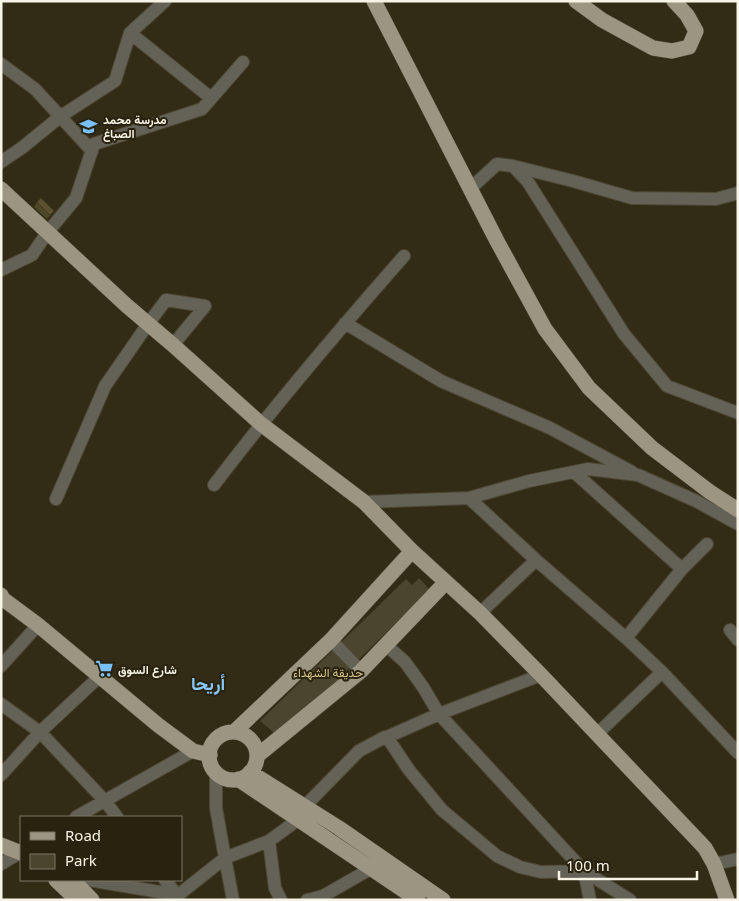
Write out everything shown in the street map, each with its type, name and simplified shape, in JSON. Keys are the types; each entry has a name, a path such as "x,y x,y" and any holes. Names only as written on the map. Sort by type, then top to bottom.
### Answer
{"main road":[{"path":"374,1 497,241 545,329 589,388 652,448 710,492 738,510"},
{"path":"576,1 602,20 653,48 672,51 689,47 696,31 687,14 674,1"},
{"path":"1,189 126,306 173,345 261,424 364,502 412,551 480,613 705,848 714,864 727,900"},
{"path":"234,732 331,640 412,551"},
{"path":"257,756 361,671 446,582"},
{"path":"2,598 38,625 158,725 194,751 210,755"},
{"path":"234,732 241,733 253,742 257,756 256,763 244,776 227,779 216,772 211,763 211,748 214,741 220,736 234,732"},
{"path":"244,776 302,813 372,868 418,900"},
{"path":"302,813 339,828 443,900"},
{"path":"1,834 20,841"},
{"path":"1,845 20,853"},
{"path":"57,881 77,900"},
{"path":"74,881 92,900"}],"street":[{"path":"1,162 23,147 60,116 115,81 130,33 165,1"},
{"path":"130,33 211,98"},
{"path":"1,270 32,255 47,233 76,198 94,144 202,109 243,62"},
{"path":"1,64 35,89 92,151"},
{"path":"471,188 497,164 513,166 573,181 632,198 716,199 738,193"},
{"path":"513,166 528,182 624,334 667,386 738,413"},
{"path":"214,485 261,424 345,323 404,256"},
{"path":"56,498 105,386 166,300 205,306 173,345"},
{"path":"345,323 441,381 550,428 638,476 696,501 738,524"},
{"path":"364,502 469,498 588,469 638,476"},
{"path":"574,472 682,569"},
{"path":"469,498 662,672 738,754"},
{"path":"626,638 682,569 707,544"},
{"path":"480,613 536,560"},
{"path":"1,666 38,625"},
{"path":"331,640 361,671"},
{"path":"386,645 405,662 439,714 584,872 630,900"},
{"path":"597,734 662,672"},
{"path":"175,898 224,858 269,841 302,813 359,751 385,736 388,737 439,714 541,675"},
{"path":"1,775 40,732 99,677"},
{"path":"1,704 40,732 116,816"},
{"path":"388,737 409,770 442,810 498,856 520,867 541,872 584,872"},
{"path":"78,816 194,751"},
{"path":"216,772 216,808 233,900"},
{"path":"269,841 275,888 281,900"},
{"path":"1,864 20,854"},
{"path":"714,864 738,859"},
{"path":"307,900 323,896 372,868"},
{"path":"584,872 590,900"},
{"path":"94,881 175,898"},
{"path":"166,881 175,898"}],"green space":[{"name":"حديقة الشهداء","path":"419,578 430,590 279,737 260,721 406,579 412,585"}],"building":[{"path":"41,198 54,211 50,215 37,202"}],"place":[{"name":"مدرسة محمد الصباغ","path":"89,126"},
{"name":"شارع السوق","path":"104,669"}],"district":[{"name":"أريحا","path":"208,683"}]}
